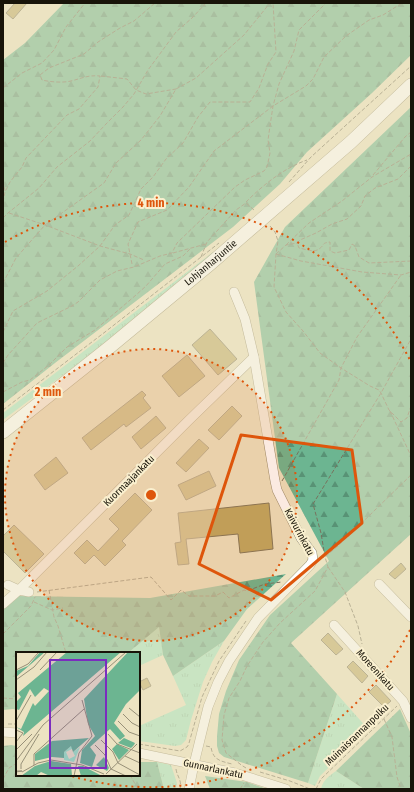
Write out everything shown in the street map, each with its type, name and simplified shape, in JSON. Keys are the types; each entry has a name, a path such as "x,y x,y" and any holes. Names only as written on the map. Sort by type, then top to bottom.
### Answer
{"highway":[{"name":"Lohjanharjuntie","path":"3,432 111,346 210,264 351,142 411,85"},
{"path":"3,440 74,375"},
{"path":"3,428 34,407"}],"street":[{"name":"Kaivurinkatu","path":"190,789 198,745 208,708 218,682 233,655 258,618 312,563 313,560 312,553 301,538 277,490 254,357 245,319 234,292"},
{"name":"Kuormaajankatu","path":"3,604 19,590 254,357"},
{"path":"379,584 411,617"},
{"path":"8,585 19,590 29,592"},
{"name":"Moreenikatu","path":"334,625 403,701 411,718"},
{"path":"3,732 16,733"},
{"name":"Gunnarlankatu","path":"140,753 235,773 286,789"}],"path":[{"path":"3,88 22,73 42,63 54,50 66,27 85,3"},
{"path":"155,3 134,21 98,42 84,54 49,68 40,75 42,80 69,81 91,75 127,79 136,90 146,94 176,89 196,78 244,35 270,3"},
{"path":"3,218 39,188 57,167 90,142 123,107 176,32 206,3"},
{"path":"3,332 13,311 47,290 78,266 100,246 115,225 129,215 141,189 166,159 183,143 198,117 210,102 250,102 259,88 268,64 276,52 273,3"},
{"path":"172,253 177,243 227,194 245,180 267,167 270,153 268,140 273,106 279,84 294,51 299,30 326,3"},
{"path":"132,264 128,244 138,222 167,210 189,187 214,151 273,106 306,86 313,79 324,57 346,36 368,20 383,15 402,3"},
{"path":"289,183 311,157 411,66"},
{"path":"3,202 5,192 10,182 22,167 26,158 67,115 78,109 98,87 100,76"},
{"path":"3,283 16,258 45,225 104,183 116,163 141,140 160,116 176,89"},
{"path":"276,254 309,223 342,201 372,176 411,132"},
{"path":"372,176 411,154"},
{"path":"201,258 207,243 236,210 277,176 308,160"},
{"path":"286,245 297,243 300,240 332,224 347,219 361,206 365,196 375,188 398,178 411,166"},
{"path":"3,181 5,192"},
{"path":"3,363 8,355 37,323 78,302 100,280 117,271 134,267 160,256 207,243 236,211 246,203 254,210 246,203"},
{"path":"8,213 144,260"},
{"path":"270,226 275,232 278,241 274,287 286,312 320,353 341,368 381,392 411,456"},
{"path":"297,243 299,248 313,251 319,249 324,243 330,242 330,251 335,253 349,250 352,244 355,246 359,257 369,263 411,261"},
{"path":"3,410 201,258 218,243"},
{"path":"3,392 22,382 30,380 49,365 66,347 95,330 136,295 165,264 183,256 191,248"},
{"path":"276,254 300,262 362,272 401,275 411,272"},
{"path":"277,490 339,380 341,368 357,337 401,275"},
{"path":"366,660 358,626 345,592 328,567 324,557 321,533 313,504 381,392 411,339"},
{"path":"389,410 401,422 407,418 411,408"},
{"path":"313,560 324,557 339,545 411,475"},
{"path":"240,766 246,768 226,753 222,740 224,715 229,698 240,681 247,666 263,642 280,623 315,591 328,567"},
{"path":"3,634 31,606 38,592 151,577 171,600 181,590 189,596 215,596 222,592 229,598 244,590 247,591 265,584 284,582"},
{"path":"49,590 52,610 66,652"},
{"path":"33,601 52,610 63,608"},
{"path":"3,698 16,699"},
{"name":"Muinaisrannanpolku","path":"316,789 322,779 403,701"},
{"path":"384,719 392,737 401,789"},
{"path":"3,724 16,724"},
{"path":"140,744 180,751 187,747 189,743 211,747 212,753 216,759 234,765"},
{"path":"177,761 176,772 180,779 180,789"},
{"path":"3,779 9,768 16,764"},
{"path":"261,772 310,789"},
{"path":"131,776 138,789"}],"highlighted area":[{"path":"241,435 352,450 362,523 271,600 199,564"}],"green space":[{"path":"64,3 411,3 411,55 307,152 280,184 233,227 3,404 3,60 25,43"},
{"path":"411,107 411,534 291,643 337,694 308,783 224,757 219,753 217,746 219,714 226,691 239,660 270,615 329,561 279,468 254,282 285,227"},
{"path":"213,252 216,254 99,348 3,420 3,413"},
{"path":"286,574 247,609 224,641 173,676 163,655 159,627 129,652 16,652 16,710 3,710 3,610 18,596 150,598"},
{"path":"159,626 163,655 140,666 140,652 129,652"},
{"path":"224,641 203,682 186,740 181,745 175,746 140,741 140,726 186,705 173,676"},
{"path":"337,694 368,729 320,776 315,786 308,783"},
{"path":"400,709 411,734 411,789 364,789 336,771"},
{"path":"3,746 16,746 16,776 140,776 140,762 157,762 164,789 3,789"},
{"path":"157,762 171,765 177,783 176,789 164,789"},
{"path":"336,771 364,789 321,789 325,781"},
{"path":"205,776 247,782 267,789 210,789"}],"building":[{"path":"15,3 27,3 13,19 6,13"},
{"path":"210,329 237,359 218,375 192,345"},
{"path":"187,355 205,376 179,397 162,376"},
{"path":"142,391 146,395 143,398 151,408 126,427 124,424 91,450 82,438"},
{"path":"232,406 242,416 219,440 208,430"},
{"path":"156,416 166,428 141,449 132,437"},
{"path":"199,439 209,448 186,472 176,463"},
{"path":"56,457 68,473 45,490 34,475"},
{"path":"209,471 216,486 186,500 178,485"},
{"path":"135,493 152,510 122,541 126,545 105,566 94,555 85,564 74,553 87,540 98,551 119,529 109,519"},
{"path":"269,503 273,549 240,553 238,534 186,539 189,564 178,565 175,543 181,542 178,513"},
{"path":"14,525 44,554 25,573 3,551 3,536"},
{"path":"401,563 406,569 395,579 389,574"},
{"path":"328,633 343,649 336,655 321,640"},
{"path":"353,661 368,676 362,683 347,667"},
{"path":"147,678 151,686 143,690 140,682"},
{"path":"376,685 391,701 384,707 369,692"}]}
